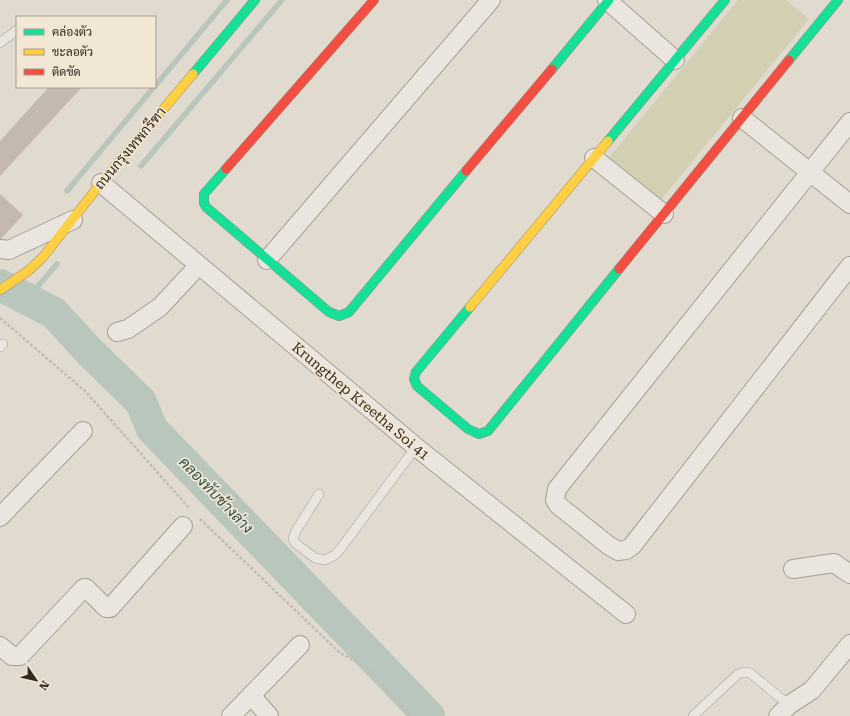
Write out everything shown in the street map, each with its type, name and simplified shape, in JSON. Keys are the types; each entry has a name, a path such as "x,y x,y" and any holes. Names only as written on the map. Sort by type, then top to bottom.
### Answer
{"street":[{"name":"ถนนกรุงเทพกรีฑา","path":"0,290 28,271 43,257 101,183 255,0"},
{"path":"374,0 204,194 204,203 206,207 329,312 336,316 343,316 349,312 608,0 674,60"},
{"path":"267,260 491,0"},
{"path":"725,0 416,372 414,379 417,386 468,429 479,434 488,431 838,0"},
{"path":"742,118 850,204"},
{"path":"850,122 557,489 555,500 558,505 618,551 626,550 632,546 850,266"},
{"path":"594,158 664,214"},
{"name":"Krungthep Kreetha Soi 41","path":"101,183 416,447 626,614"},
{"path":"0,249 10,250 73,219"},
{"path":"117,332 128,329 160,307 199,265"},
{"path":"0,517 83,431"},
{"path":"0,646 12,656 20,656 84,588 86,588 106,608 110,608 190,517"},
{"path":"793,569 834,563 850,574"},
{"path":"784,711 812,690 850,644"},
{"path":"231,716 300,645"},
{"path":"251,695 269,716"}],"lane":[{"path":"0,43 16,31"},
{"path":"319,494 293,538 295,543 315,558 325,560 335,555 341,548 416,447"},
{"path":"693,716 738,674 745,672 750,673 784,711"}],"path":[{"path":"0,318 86,392 190,517 340,652 368,669 411,716"}],"shaded area":[{"path":"738,0 786,0 809,19 660,201 608,159"}],"building":[{"path":"48,88 81,88 0,176 0,141"},
{"path":"0,194 23,215 0,240"}],"waterway":[{"path":"156,85 227,0"},
{"path":"141,166 282,0"},
{"path":"67,191 153,88"},
{"path":"27,299 57,264"},
{"name":"คลองทับช้างล่าง","path":"0,285 54,313 88,350 141,402 152,429 429,716"}],"traffic: fast":[{"path":"193,74 255,0"},
{"path":"552,69 609,0"},
{"path":"608,141 725,0"},
{"path":"789,60 838,0"},
{"path":"226,169 204,194 204,203 206,207 329,312 339,316 349,312 466,171"},
{"path":"470,307 416,372 414,379 417,386 468,429 479,434 488,431 619,269"}],"traffic: slow":[{"path":"0,290 28,271 43,257 101,183 193,74"},
{"path":"470,307 608,141"}],"traffic: jam":[{"path":"226,169 374,0"},
{"path":"619,269 789,60"},
{"path":"466,171 552,69"}]}
